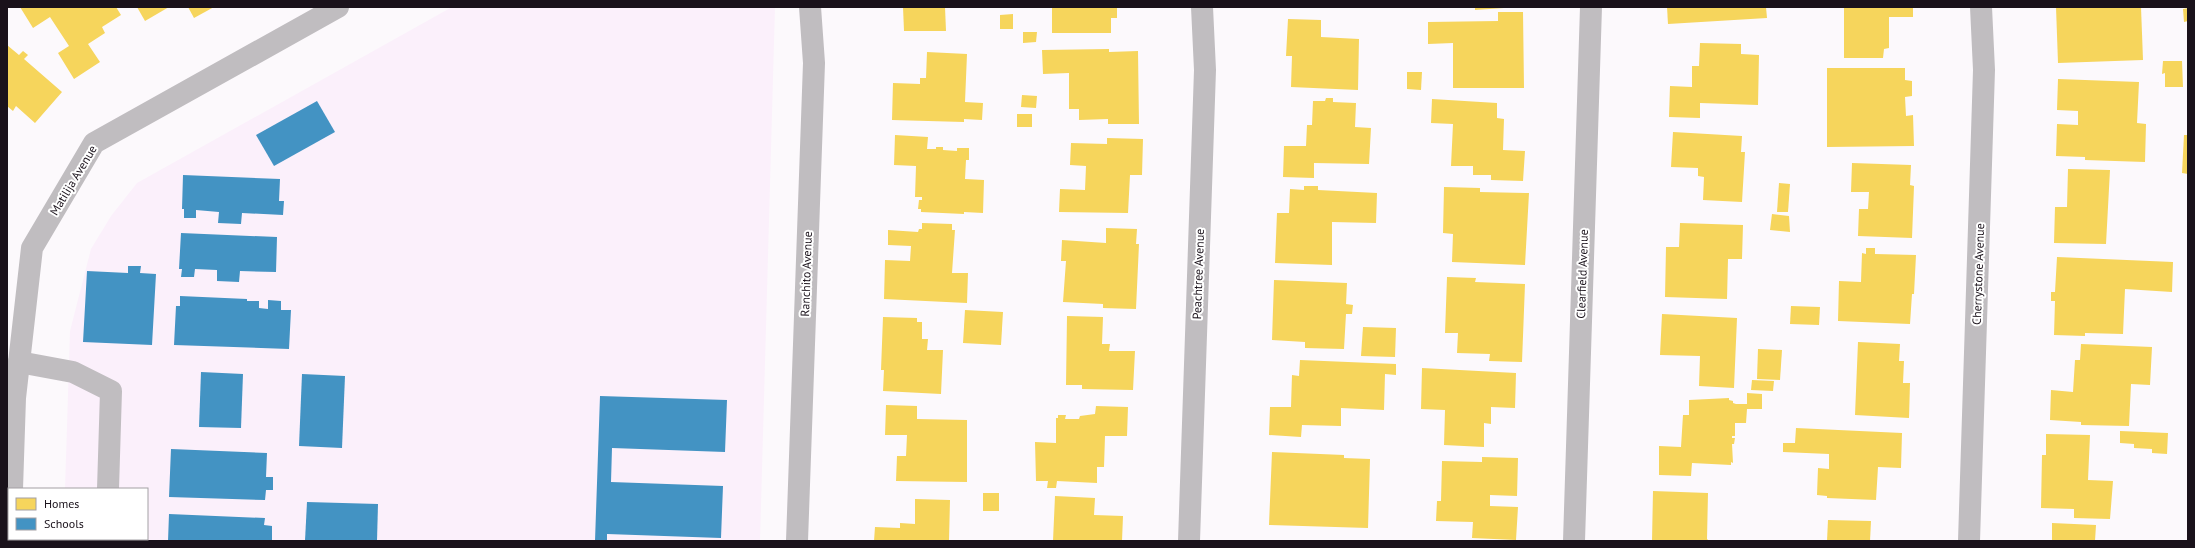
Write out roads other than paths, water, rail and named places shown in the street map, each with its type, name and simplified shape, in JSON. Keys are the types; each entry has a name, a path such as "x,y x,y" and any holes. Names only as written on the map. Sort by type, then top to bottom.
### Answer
{"street":[{"name":"Matilija Avenue","path":"12,488 15,398 32,248 94,143 338,7"},
{"name":"Ranchito Avenue","path":"797,541 814,64 810,7"},
{"name":"Peachtree Avenue","path":"1189,541 1205,70 1202,7"},
{"name":"Clearfield Avenue","path":"1574,541 1591,7"},
{"name":"Cherrystone Avenue","path":"1969,541 1984,70 1981,7"},
{"path":"19,362 73,372 111,391 108,488"}]}
